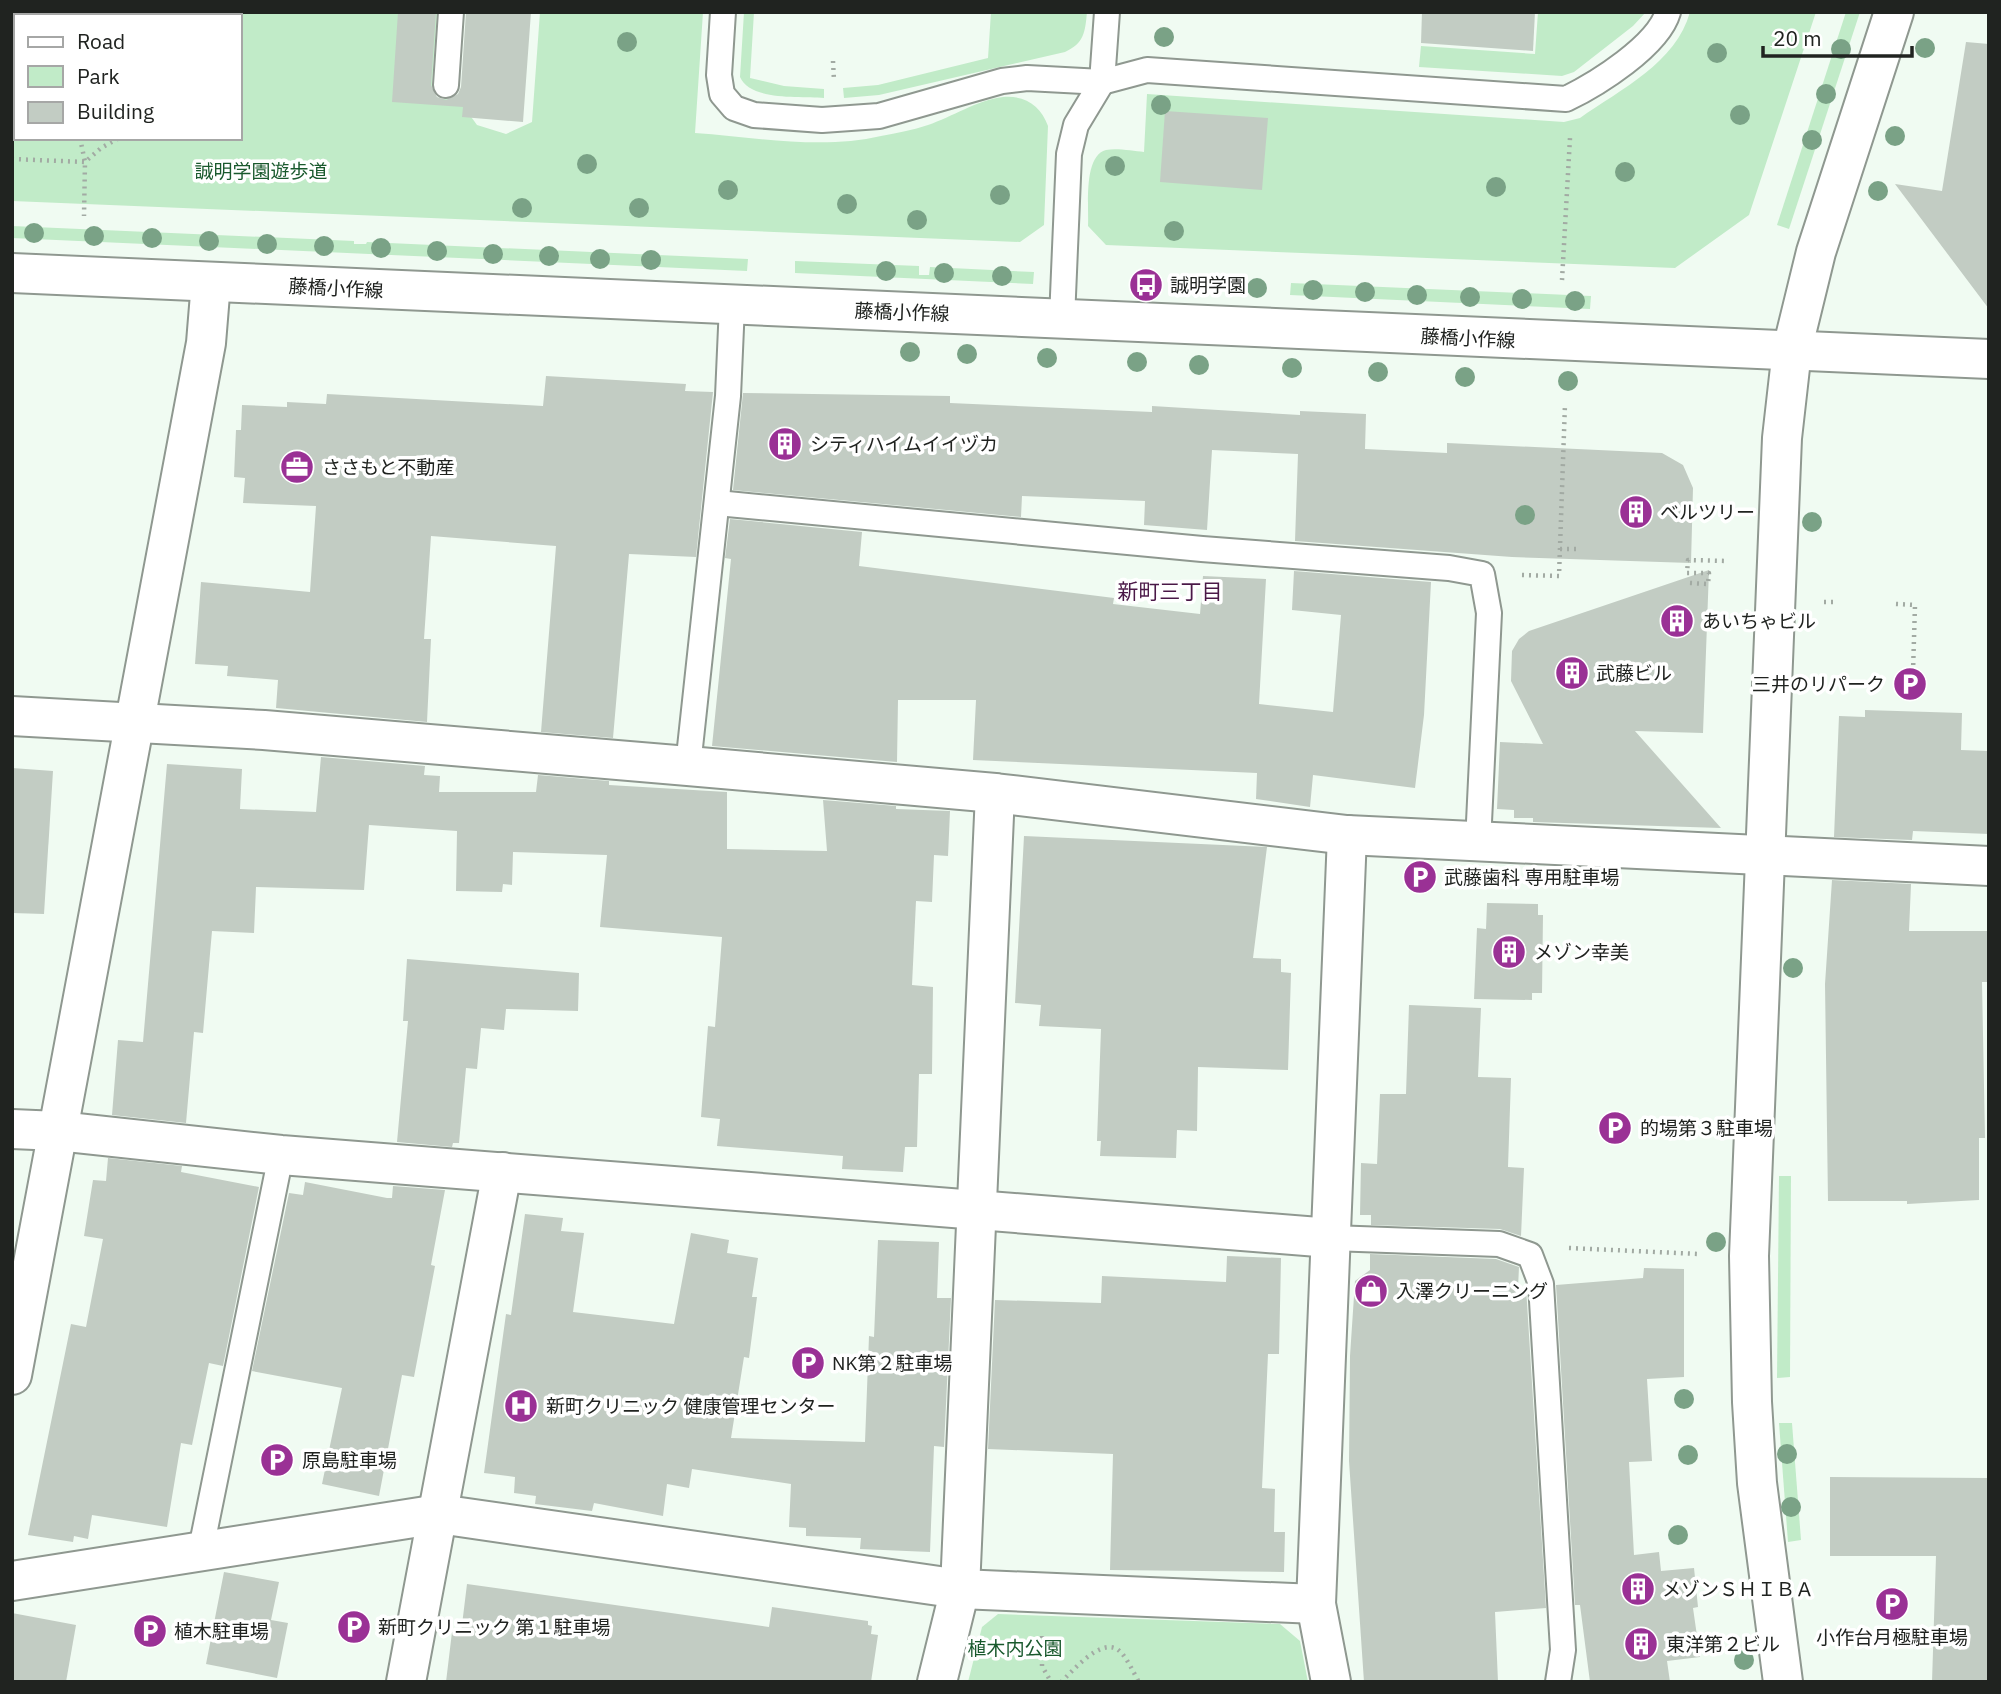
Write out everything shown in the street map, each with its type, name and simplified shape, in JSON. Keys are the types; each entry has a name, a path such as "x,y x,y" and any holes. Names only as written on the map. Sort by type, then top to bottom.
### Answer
{"street":[{"path":"1783,1682 1757,1483 1749,1325 1764,857 1782,438 1792,350 1819,242 1894,12"},
{"name":"藤橋小作線","path":"12,273 1989,359"},
{"path":"12,1375 206,343 211,282"},
{"path":"12,716 264,730 995,793 1348,835 1989,866"},
{"path":"937,1682 960,1589 995,793"},
{"path":"1331,1682 1316,1604 1348,835"},
{"path":"12,1129 58,1131 281,1155 1331,1238"},
{"path":"406,1682 502,1172"},
{"path":"12,1581 201,1549 439,1514 960,1589 1316,1604"}],"lane":[{"path":"446,85 451,12"},
{"path":"723,12 719,75 722,94 734,108 754,115 849,119 921,106 1002,81 1027,78 1102,82 1147,70 1566,99 1585,90 1652,40 1665,23 1668,12"},
{"path":"1062,319 1069,154 1076,125 1102,82 1107,12"},
{"path":"688,766 717,503 732,305"},
{"path":"717,503 1202,549 1449,568 1482,574 1489,613 1478,843"},
{"path":"201,1549 281,1155"},
{"path":"1331,1238 1499,1244 1530,1255 1541,1284 1563,1650 1558,1682"}],"path":[{"path":"1562,280 1570,135"},
{"path":"80,140 85,162 83,216"},
{"path":"12,159 85,162 115,140"},
{"path":"1513,575 1559,576 1565,404"},
{"path":"1560,549 1579,549"},
{"path":"1690,583 1708,584 1709,573 1687,573 1688,560 1728,561"},
{"path":"1824,602 1834,602"},
{"path":"1896,604 1915,605 1913,672"},
{"path":"1530,1255 1561,1248 1699,1254"},
{"path":"1061,1682 1102,1648 1113,1647 1119,1651 1139,1682"}],"green space":[{"name":"誠明学園遊歩道","path":"12,12 437,12 431,98 459,100 477,125 506,134 532,122 540,12 703,12 695,133 788,141 858,140 922,127 1003,97 1018,98 1031,103 1048,126 1044,225 1020,242 12,201"},
{"path":"744,12 754,12 750,78 784,86 824,89 824,98 765,94 746,85 740,77"},
{"path":"991,12 1087,12 1080,41 1065,52 879,95 844,98 843,88 878,85 988,58"},
{"path":"1538,12 1646,12 1633,26 1574,72 1562,76 1419,67 1421,46 1535,54"},
{"path":"1690,12 1816,12 1749,215 1675,268 1106,245 1088,226 1090,172 1099,154 1106,150 1120,149 1144,152 1147,94 1564,122 1580,118 1660,60 1683,30"},
{"path":"1846,12 1860,12 1789,229 1777,225"},
{"path":"12,226 354,241 354,244 367,242 748,259 747,271 12,238"},
{"path":"795,261 919,266 919,275 929,275 930,267 1034,272 1033,284 795,273"},
{"path":"1291,283 1591,296 1590,309 1290,295"},
{"path":"1779,1176 1791,1176 1790,1377 1777,1378"},
{"path":"1779,1423 1792,1423 1801,1540 1788,1542"},
{"name":"植木内公園","path":"998,1614 1280,1624 1300,1641 1308,1682 968,1682 982,1627"}],"building":[{"path":"398,12 436,12 431,85 437,97 446,100 458,94 461,87 466,12 531,12 523,122 462,117 463,107 392,102"},
{"path":"1422,12 1535,12 1533,51 1421,43"},
{"path":"1966,42 1989,44 1989,309 1895,184 1942,191"},
{"path":"1165,111 1268,118 1262,190 1160,182"},
{"path":"546,376 686,384 685,391 713,392 696,557 629,554 613,738 541,732 556,546 431,536 424,639 431,639 427,722 276,708 278,680 227,676 228,666 195,664 201,582 310,592 316,506 243,503 245,478 234,477 236,430 241,430 242,405 287,407 287,402 326,404 327,394 543,406"},
{"path":"743,393 950,396 950,403 1152,412 1152,406 1300,415 1300,411 1366,414 1365,449 1447,453 1447,443 1662,453 1683,465 1693,488 1691,563 1512,557 1295,541 1298,454 1212,450 1207,530 1144,525 1145,501 1022,496 1021,517 733,490"},
{"path":"730,519 862,532 859,566 1114,598 1113,604 1200,614 1203,576 1266,579 1259,704 1333,712 1341,615 1292,610 1294,571 1431,582 1424,715 1415,788 1313,775 1310,807 1256,799 1257,773 973,760 976,700 898,700 897,762 712,746 731,559 725,558"},
{"path":"1709,570 1703,733 1635,731 1721,828 1533,822 1533,818 1514,818 1514,810 1497,809 1500,742 1543,744 1511,681 1512,651 1519,639 1529,631"},
{"path":"1865,710 1962,713 1961,750 1989,751 1989,834 1913,831 1912,840 1834,837 1839,716 1865,717"},
{"path":"321,757 425,766 424,775 440,776 439,792 536,792 538,775 609,781 609,785 727,792 727,849 827,851 823,800 896,806 896,809 950,811 948,856 934,855 932,902 916,901 912,985 933,987 932,1074 919,1074 917,1147 905,1147 903,1172 842,1169 843,1156 717,1146 720,1119 701,1117 708,1026 715,1027 722,937 600,927 607,855 513,852 512,885 503,884 502,892 456,891 457,831 369,825 364,890 256,887 254,933 212,931 203,1033 194,1032 186,1123 112,1115 118,1040 143,1042 167,764 242,769 240,809 316,812"},
{"path":"12,768 53,771 44,914 12,913"},
{"path":"1024,836 1267,847 1253,958 1281,959 1281,972 1291,973 1288,1070 1198,1067 1197,1131 1177,1130 1176,1158 1100,1156 1101,1141 1097,1141 1101,1029 1039,1026 1041,1005 1015,1003"},
{"path":"1832,880 1911,884 1909,931 1989,931 1989,982 1982,982 1985,1138 1979,1138 1979,1200 1907,1204 1907,1201 1828,1201 1825,984"},
{"name":"メゾン幸美","path":"1487,903 1538,904 1538,915 1543,915 1542,993 1532,993 1532,1000 1474,999 1477,928 1486,929"},
{"path":"407,959 579,973 578,1011 506,1009 504,1030 481,1028 477,1069 466,1068 459,1143 453,1143 452,1147 397,1142 408,1021 403,1021"},
{"path":"1409,1005 1481,1008 1478,1077 1511,1078 1508,1167 1524,1168 1521,1236 1500,1229 1371,1225 1371,1215 1360,1215 1361,1163 1377,1164 1380,1094 1406,1094"},
{"path":"108,1158 182,1166 181,1172 259,1187 223,1366 209,1363 192,1445 181,1443 167,1527 92,1515 88,1539 74,1536 73,1542 28,1535 71,1324 86,1327 103,1239 84,1236 93,1180 106,1181"},
{"path":"305,1182 387,1198 392,1198 393,1186 445,1190 431,1265 435,1266 414,1377 402,1375 379,1496 322,1484 342,1388 252,1371 289,1193 303,1195"},
{"path":"525,1214 563,1218 561,1231 584,1233 573,1312 674,1324 691,1233 729,1240 727,1253 758,1258 752,1297 757,1297 749,1358 744,1357 731,1438 865,1442 869,1336 874,1337 878,1240 939,1242 937,1298 951,1298 944,1447 934,1446 930,1552 860,1549 861,1538 806,1536 806,1528 789,1527 791,1484 692,1469 689,1488 667,1484 663,1516 594,1503 592,1511 535,1504 536,1496 514,1493 515,1477 484,1473 506,1314 511,1315"},
{"path":"1370,1254 1496,1259 1519,1267 1518,1288 1526,1287 1546,1608 1495,1612 1498,1682 1364,1682 1349,1461 1350,1356 1355,1281 1370,1270"},
{"path":"1227,1256 1281,1258 1279,1354 1268,1354 1262,1488 1275,1489 1274,1532 1285,1532 1284,1572 1110,1570 1113,1454 988,1449 995,1300 1101,1303 1102,1276 1226,1282"},
{"path":"1644,1268 1684,1269 1684,1377 1647,1379 1652,1461 1629,1462 1634,1555 1659,1552 1661,1571 1694,1568 1698,1607 1693,1608 1700,1657 1667,1661 1670,1682 1590,1682 1580,1605 1575,1605 1556,1285 1643,1278"},
{"path":"1830,1477 1989,1478 1989,1682 1932,1682 1936,1556 1830,1556"},
{"path":"224,1572 279,1582 271,1620 288,1623 277,1678 206,1664"},
{"path":"467,1584 769,1627 772,1607 868,1621 868,1625 872,1626 871,1634 878,1635 871,1682 446,1682 452,1632 461,1633"},
{"path":"12,1613 76,1625 66,1682 12,1682"}],"place":[{"name":"誠明学園","path":"1146,285"},
{"name":"シティハイムイイヅカ","path":"785,444"},
{"name":"ささもと不動産","path":"297,467"},
{"name":"ベルツリー","path":"1636,512"},
{"name":"あいちゃビル","path":"1677,621"},
{"name":"武藤ビル","path":"1572,673"},
{"name":"三井のリパーク","path":"1910,684"},
{"name":"武藤歯科 専用駐車場","path":"1420,877"},
{"name":"メゾン幸美","path":"1509,952"},
{"name":"的場第３駐車場","path":"1615,1128"},
{"name":"入澤クリーニング","path":"1371,1291"},
{"name":"NK第２駐車場","path":"808,1363"},
{"name":"新町クリニック 健康管理センター","path":"521,1406"},
{"name":"原島駐車場","path":"277,1460"},
{"name":"メゾンＳＨＩＢＡ","path":"1638,1589"},
{"name":"小作台月極駐車場","path":"1892,1604"},
{"name":"新町クリニック 第１駐車場","path":"354,1627"},
{"name":"植木駐車場","path":"150,1631"},
{"name":"東洋第２ビル","path":"1641,1644"}],"district":[{"name":"新町三丁目","path":"1170,591"}]}
